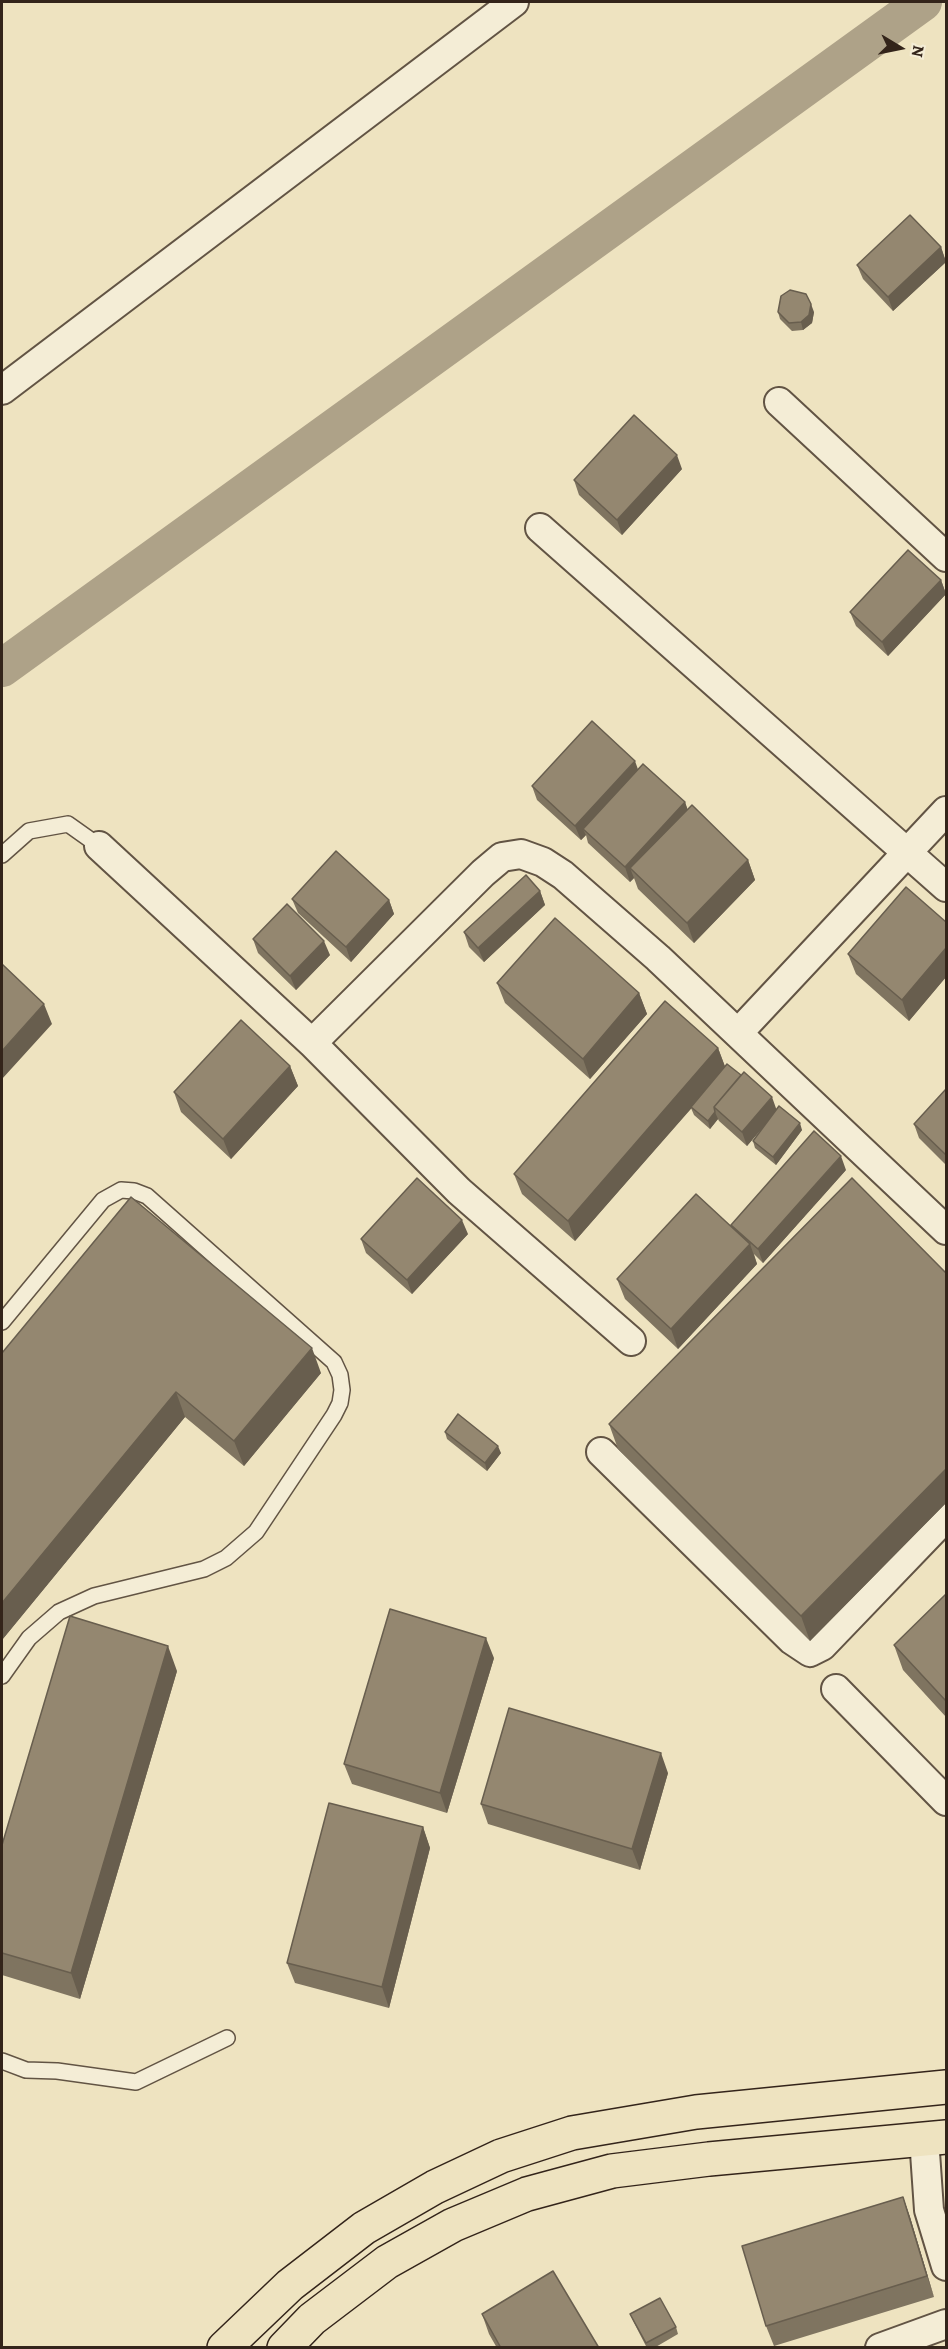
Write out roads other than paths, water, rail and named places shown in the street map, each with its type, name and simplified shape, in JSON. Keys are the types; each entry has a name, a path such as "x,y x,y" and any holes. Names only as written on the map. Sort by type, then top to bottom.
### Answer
{"highway":[{"path":"224,2348 290,2285 364,2228 435,2187 501,2156 572,2133 696,2112 946,2087"},
{"path":"284,2348 312,2319 387,2262 453,2224 527,2194 612,2171 935,2137"}],"street":[{"path":"2,390 514,2"},
{"path":"780,402 946,557"},
{"path":"540,528 946,887"},
{"path":"738,1033 946,811"},
{"path":"99,846 312,1043 459,1191 631,1341"},
{"path":"312,1043 483,873 502,857 521,854 543,862 563,875 738,1033 785,1081 946,1230"},
{"path":"601,1452 792,1641 810,1652 822,1646 946,1517"},
{"path":"836,1689 946,1801"},
{"path":"935,2137 929,2211 946,2266"},
{"path":"880,2348 946,2324"}],"lane":[{"path":"2,855 29,831 68,824 99,846"},
{"path":"2,1322 103,1200 121,1190 134,1191 147,1196 334,1362 340,1375 342,1390 340,1403 334,1414 256,1532 226,1558 204,1569 94,1596 59,1612 29,1638 2,1676"},
{"path":"2,2061 26,2070 57,2071 136,2082 227,2038"}],"waterway":[{"path":"2,668 923,2"}]}
